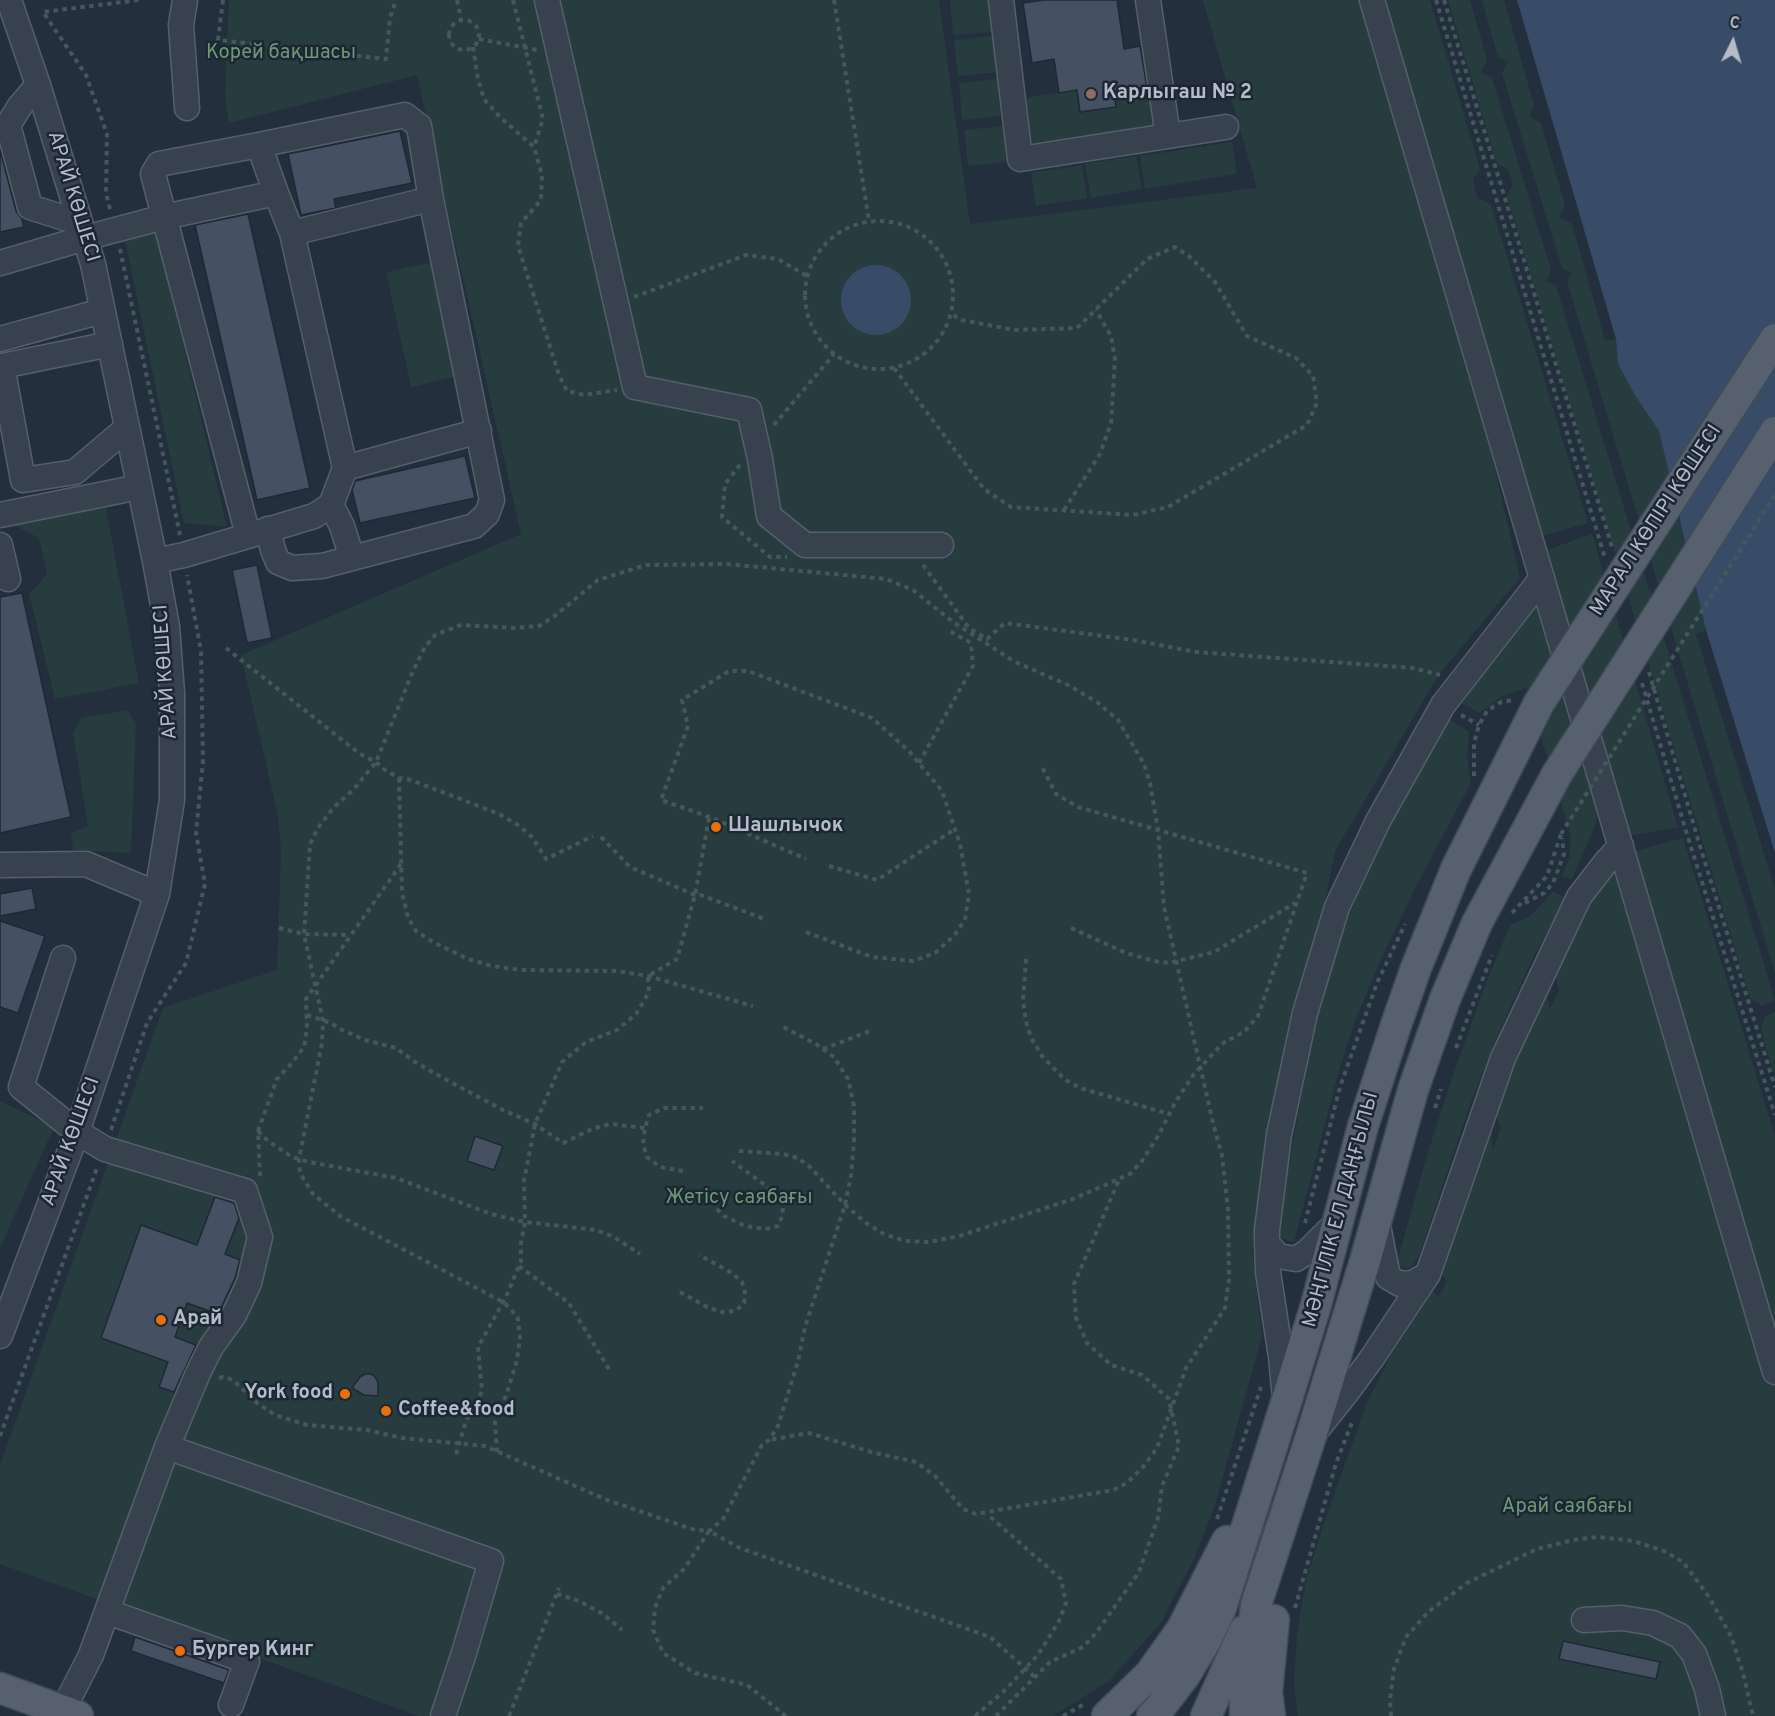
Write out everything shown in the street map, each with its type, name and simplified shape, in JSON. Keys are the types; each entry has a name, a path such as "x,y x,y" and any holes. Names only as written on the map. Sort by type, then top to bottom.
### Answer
{"main road":[{"name":"МАРАЛ КӨПІРІ КӨШЕСІ","path":"1526,702 1775,339"},
{"name":"МӘҢГІЛІК ЕЛ ДАҢҒЫЛЫ","path":"1245,1716 1245,1693 1256,1605 1365,1261 1413,1090 1445,999 1477,923 1557,774 1775,432"},
{"name":"МӘҢГІЛІК ЕЛ ДАҢҒЫЛЫ","path":"1152,1716 1185,1675 1205,1642 1221,1608 1316,1305 1363,1126 1395,1025 1456,869 1526,702"},
{"path":"1270,1716 1267,1692 1277,1586 1306,1450"},
{"path":"1107,1716 1150,1674 1182,1629 1265,1469"},
{"path":"1206,1716 1256,1605"},
{"path":"0,1664 11,1692 77,1714"}],"street":[{"name":"АРАЙ КӨШЕСІ","path":"0,1336 7,1297 77,1132 157,894 172,800 172,693 167,627 155,561 93,264 38,85 9,0"},
{"path":"185,0 181,25 187,108"},
{"path":"546,0 635,387 749,410 769,516 805,545 941,545"},
{"path":"1001,0 1020,159 1226,127"},
{"path":"1148,0 1168,136"},
{"path":"1372,0 1775,1372"},
{"path":"38,85 8,125 30,207 83,230"},
{"path":"405,115 419,126 431,199 492,500 487,514 474,526 322,566 292,568 278,562 273,550 258,532 153,174 159,164 260,145 405,115"},
{"path":"155,561 184,555 314,516 331,505 345,468 292,233 260,145"},
{"path":"0,263 83,230 116,230 164,217 276,193"},
{"path":"292,233 431,199"},
{"path":"0,339 102,311"},
{"path":"110,344 2,366 23,480 75,472 127,428"},
{"path":"345,468 479,431"},
{"path":"0,514 139,487"},
{"path":"331,505 342,526 352,558"},
{"path":"0,545 8,579"},
{"path":"1285,1407 1281,1357 1268,1272 1267,1230 1281,1124 1305,1012 1337,907 1378,821 1443,705 1542,578"},
{"path":"1306,1450 1372,1358 1428,1274 1503,1058 1579,897 1621,846"},
{"path":"0,864 86,864 157,894"},
{"path":"63,958 21,1087 77,1132 105,1149 245,1191 260,1238 249,1283 234,1315 211,1347 167,1447 91,1655 77,1714"},
{"path":"1377,1216 1388,1277 1400,1284 1413,1283 1428,1274"},
{"path":"1267,1243 1278,1256 1296,1259 1307,1252 1338,1221"},
{"path":"167,1447 491,1561 443,1716"},
{"path":"108,1612 247,1661 231,1705"},
{"path":"1584,1620 1622,1618 1642,1621 1653,1623 1680,1636 1694,1654 1707,1689 1713,1716"}],"path":[{"path":"0,1436 105,1149 147,1023 186,963 205,884 196,833 203,761 201,651 184,555 116,230 106,193 107,134 86,75 43,12 140,0"},
{"path":"223,0 218,40 386,59 390,18 396,0"},
{"path":"457,0 461,20"},
{"path":"513,0 543,120 534,147"},
{"path":"834,0 869,221"},
{"path":"1444,0 1614,554"},
{"path":"466,19 476,24 480,33 479,39 473,47 458,49 451,43 450,28 456,21 466,19"},
{"path":"479,39 525,49"},
{"path":"473,47 484,99 500,117 534,147 542,175 541,200 521,223 518,246 559,375 567,391 584,395 635,387"},
{"path":"884,220 898,223 925,236 944,258 953,285 954,300 951,314 939,340 916,360 894,368 860,367 834,354 819,338 808,319 805,298 807,276 816,256 830,239 849,227 869,221 884,220"},
{"path":"894,368 984,489 1011,507 1133,515 1168,507 1307,425 1317,403 1313,376 1296,358 1247,336 1215,282 1189,256 1175,247 1147,259 1077,328 1014,330 962,320 951,314"},
{"path":"616,304 746,255 778,259 807,276"},
{"path":"1063,511 1100,454 1111,423 1115,359 1111,336 1096,309"},
{"path":"725,484 834,354"},
{"path":"1509,919 1512,912 1547,876 1561,834 1775,495"},
{"path":"498,1452 495,1422 517,1360 520,1338 518,1319 511,1309 503,1302 340,1216 313,1194 300,1173 299,1159 322,1043 323,1021 304,934 310,844 318,828 333,808 353,790 376,762 413,671 425,647 435,635 461,625 515,628 539,626 598,580 646,565 727,564 886,579 913,590 952,622 1015,662 1068,685 1097,702 1118,720 1144,764 1150,783 1158,830 1164,907 1222,1156 1228,1209 1229,1279 1225,1308 1186,1368 1157,1448 1127,1483 1113,1490 987,1514 976,1514 963,1509 935,1476 916,1462 871,1452 809,1433 769,1440"},
{"path":"987,639 1005,623 1133,640 1196,652 1413,668 1450,678"},
{"path":"920,763 973,666 971,643 948,630"},
{"path":"226,648 360,754 399,778 411,780 499,814 518,825 532,837 546,859 593,836"},
{"path":"1647,666 1702,854 1775,1088"},
{"path":"806,858 661,800 688,726 682,700 729,671 748,671 872,718 909,751 942,791 960,844 969,894 965,919 954,936 935,953 912,961 872,957 806,932"},
{"path":"1474,777 1474,743 1479,725 1487,711 1501,702 1526,702"},
{"path":"739,1151 783,1154 798,1158 866,1223 884,1234 905,1241 929,1242 959,1236 1073,1199 1130,1174 1142,1161 1190,1080 1223,1042 1244,1032 1258,1016 1307,873 1078,807 1056,794 1042,767"},
{"path":"399,778 402,893 408,917 416,931 433,942 468,959 492,966 520,970 618,972 648,976 753,1006"},
{"path":"648,976 677,958 695,895 709,818"},
{"path":"829,866 877,880 955,830"},
{"path":"1520,904 1544,893 1553,883 1564,854 1561,834"},
{"path":"601,837 630,867 695,895 701,895 767,920"},
{"path":"245,1191 260,1180 258,1131 277,1079 304,1047 307,1028 306,999 401,864"},
{"path":"1071,928 1126,954 1169,963 1214,952 1296,903"},
{"path":"279,928 304,934 350,935"},
{"path":"1455,1049 1493,954"},
{"path":"1026,959 1023,1001 1031,1038 1064,1079 1080,1088 1169,1114"},
{"path":"456,1454 466,1421 482,1391 478,1347 503,1302 521,1261 525,1221 524,1181 535,1124 562,1062 586,1042 618,1030 636,1014 649,992 648,976"},
{"path":"307,1015 365,1040 396,1048 415,1062 503,1110 535,1124 563,1143 592,1129 610,1125 645,1128"},
{"path":"783,1027 834,1057 848,1079 854,1106 855,1141 845,1204 805,1327 798,1361 778,1425 769,1440 762,1445 723,1519 709,1531 684,1569 663,1588 655,1608 653,1630 663,1653 695,1673 747,1685 786,1716"},
{"path":"822,1049 870,1031"},
{"path":"1434,1111 1444,1081"},
{"path":"683,1171 660,1167 647,1156 643,1144 649,1115 664,1108 703,1108"},
{"path":"258,1131 268,1142 292,1157 396,1178 491,1214 596,1230 614,1237 640,1254"},
{"path":"717,1209 724,1216 745,1226 765,1229 778,1226 783,1214 782,1202 765,1185 732,1161"},
{"path":"996,1716 1050,1662 1083,1647 1096,1634 1139,1572 1158,1518 1162,1486 1179,1446 1169,1399 1142,1375 1111,1365 1087,1343 1076,1318 1074,1284 1119,1179"},
{"path":"680,1292 707,1307 725,1313 737,1310 744,1303 745,1293 742,1282 732,1273 699,1255"},
{"path":"519,1266 569,1303 610,1371"},
{"path":"194,1384 223,1377 233,1380 257,1403 275,1415 307,1425 367,1430 402,1438 485,1446 607,1500 695,1530 709,1531 740,1548 990,1636 1035,1677"},
{"path":"1294,1616 1336,1463 1357,1411"},
{"path":"975,1716 1003,1692 1038,1655 1059,1621 1066,1603 1061,1579 987,1514"},
{"path":"509,1716 558,1591 603,1614 622,1630"}],"green space":[{"name":"Жетісу саябағы","path":"229,0 939,0 970,224 1257,188 1203,0 1361,0 1413,172 1486,431 1520,578 1439,674 1335,851 1322,918 1291,1026 1252,1250 1262,1336 1215,1505 1195,1557 1160,1624 1109,1681 1053,1716 419,1716 0,1564 0,1465 163,1008 277,970 281,852 278,816 241,655 521,534 417,75 229,123 225,97"},
{"path":"950,0 989,0 992,32 953,35"},
{"path":"1382,0 1430,0 1480,169 1473,180 1477,198 1491,204 1588,523 1540,537"},
{"path":"1448,0 1470,0 1487,60 1481,72 1492,78 1551,270 1547,281 1556,286 1775,1000 1762,1006 1750,998 1507,196 1513,184 1508,169 1497,164"},
{"path":"1482,0 1504,0 1534,105 1529,117 1541,123 1565,205 1560,217 1572,224 1605,340 1616,339 1618,364 1636,397 1659,431 1706,630 1696,634 1775,889 1775,973 1567,282 1571,273 1562,268 1502,73 1508,62 1498,57"},
{"path":"993,36 997,72 958,76 954,40"},
{"path":"997,79 1001,116 962,120 959,83"},
{"path":"1155,88 1159,129 1028,143 1024,103 1030,97 1077,90 1080,112 1115,107 1114,93"},
{"path":"1003,126 1006,162 968,166 964,130"},
{"path":"1232,142 1237,174 1145,189 1140,156"},
{"path":"1136,156 1142,189 1091,198 1085,164"},
{"path":"1082,165 1087,198 1036,206 1031,173"},
{"path":"156,231 227,527 184,523 125,240"},
{"path":"438,261 463,375 411,387 386,272"},
{"path":"105,504 139,683 55,699 29,593 47,573 39,538 4,520"},
{"path":"1592,534 1678,827 1629,836 1544,551"},
{"path":"1529,606 1541,607 1598,809 1597,821 1572,879 1562,876 1569,859 1571,842 1569,830 1526,688 1502,696 1479,713 1462,703"},
{"path":"127,710 136,723 131,853 73,850 71,833 88,826 73,733 81,718"},
{"path":"1447,718 1469,732 1467,759 1471,783 1415,888 1355,1021 1337,1078 1294,1242 1287,1240 1282,1238 1277,1227 1317,1015 1337,948 1372,856"},
{"name":"Арай саябағы","path":"1683,838 1775,1136 1775,1716 1298,1716 1294,1685 1297,1635 1306,1580 1325,1520 1367,1403 1390,1357 1433,1291 1438,1297 1447,1282 1440,1271 1491,1130 1493,1149 1501,1128 1494,1111 1511,1065 1545,989 1550,1008 1559,991 1554,968 1605,875 1617,872 1632,852"},
{"path":"1553,891 1565,898 1532,960 1495,1041 1468,1110 1419,1256 1411,1268 1396,1266 1427,1155 1453,1075 1484,988 1510,925 1529,917"},
{"path":"1775,1012 1775,1077 1761,1030 1765,1016"},
{"path":"0,1101 54,1127 0,1248"}],"water":[{"path":"1517,0 1775,0 1775,853 1706,630 1659,431 1636,397 1618,364 1616,339"},
{"path":"876,265 889,268 901,275 908,287 911,300 908,313 901,325 889,332 876,335 863,332 851,325 844,313 841,300 844,287 851,275 863,268"}],"building":[{"name":"Карлыгаш № 2","path":"1043,0 1117,0 1124,49 1140,46 1147,88 1114,93 1116,107 1080,112 1077,90 1059,93 1054,59 1032,63 1023,3"},
{"path":"400,131 412,183 334,199 336,208 301,215 288,154"},
{"path":"0,150 16,211 24,227 0,232"},
{"path":"248,214 310,488 257,500 195,225"},
{"path":"465,456 475,498 360,523 352,490 355,481"},
{"path":"257,565 272,638 247,643 232,570"},
{"path":"22,593 71,817 0,833 0,597"},
{"path":"32,888 36,909 0,916 0,894"},
{"path":"0,921 45,936 18,1013 0,1007"},
{"path":"475,1136 503,1146 494,1170 467,1161"},
{"path":"215,1197 234,1203 239,1218 225,1254 240,1260 235,1278 218,1314 187,1303 175,1337 196,1345 174,1392 159,1387 168,1362 101,1338 141,1225 197,1245"},
{"path":"365,1374 371,1374 378,1382 378,1396 364,1395 352,1388"},
{"path":"135,1637 229,1670 224,1683 131,1651"},
{"path":"1563,1641 1660,1662 1656,1679 1559,1659"}],"place":[{"name":"Карлыгаш № 2","path":"1091,94"},
{"name":"Шашлычок","path":"716,827"},
{"name":"Арай","path":"161,1320"},
{"name":"York food","path":"345,1394"},
{"name":"Coffee&food","path":"386,1411"},
{"name":"Бургер Кинг","path":"180,1651"}],"park label":[{"name":"Корей бақшасы","path":"281,54"}]}
